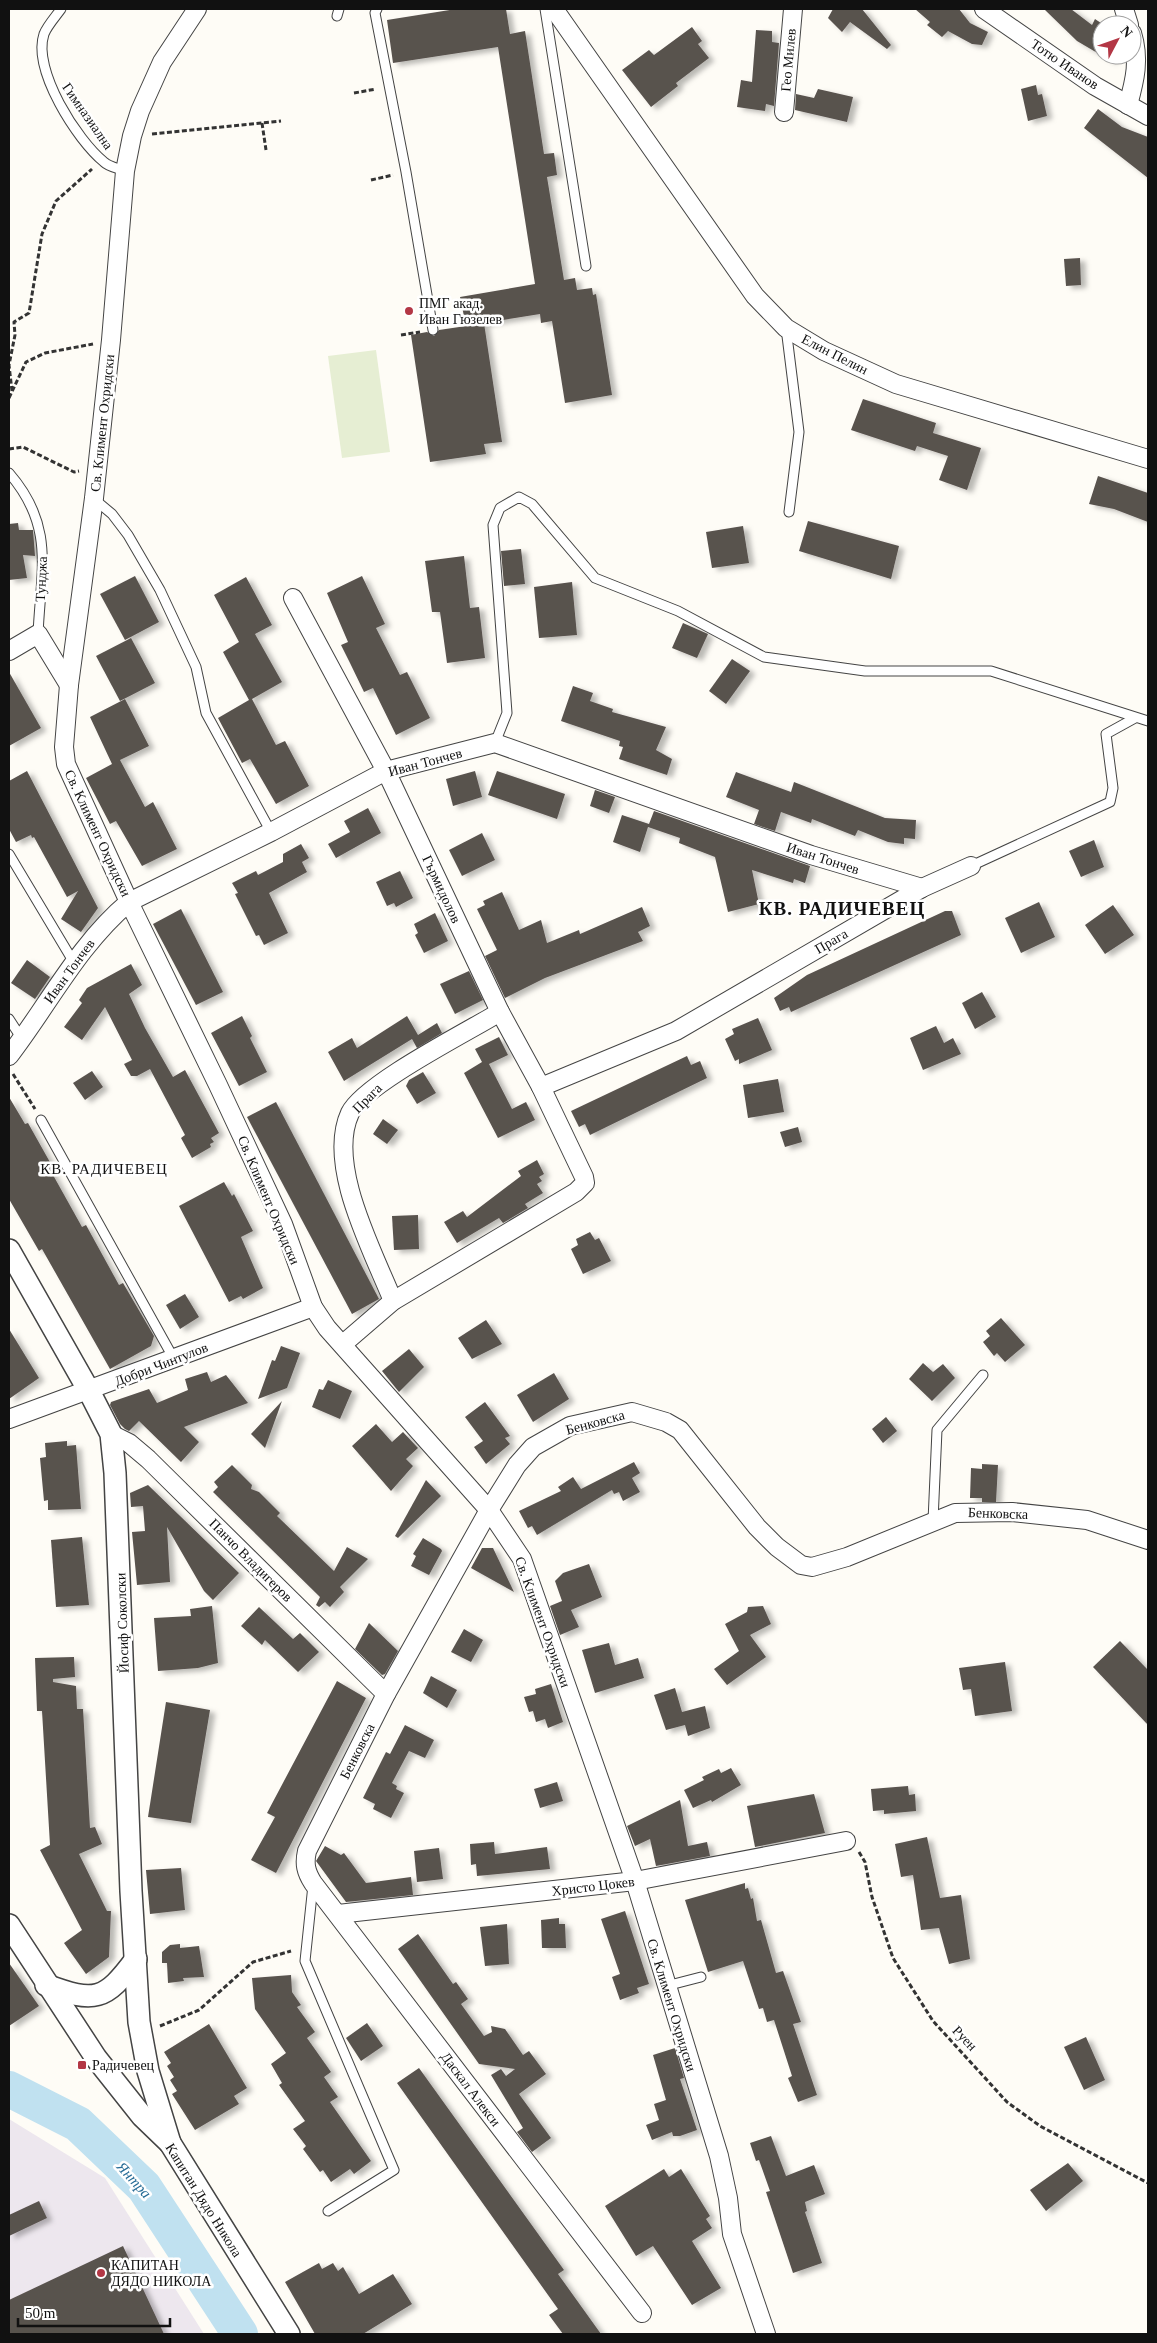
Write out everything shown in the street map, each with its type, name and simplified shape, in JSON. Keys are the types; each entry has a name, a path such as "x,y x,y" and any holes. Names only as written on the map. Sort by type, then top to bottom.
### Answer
{"street":[{"name":"Св. Климент Охридски","path":"197,9 162,62 140,111 132,136 125,171 111,340 94,498 70,685 64,747 66,764 129,902 283,1224 312,1307 327,1328 489,1510 522,1560 533,1584 635,1882 719,2156 728,2198 732,2234 766,2334"},
{"name":"Елин Пелин","path":"554,9 754,296 786,328 824,351 896,384 1148,459"},
{"name":"Гео Милев","path":"784,112 793,9"},
{"name":"Тотю Иванов","path":"984,9 1095,86 1148,116"},
{"path":"1128,105 1137,75 1137,65"},
{"name":"Гърмидолов","path":"293,598 386,771 500,1012 541,1088 582,1172 585,1183 576,1192 393,1301"},
{"path":"9,652 38,634 70,685"},
{"name":"Иван Тончев","path":"9,1056 74,961 109,919 129,902 271,832 386,771 495,743 811,855 922,888"},
{"name":"Прага","path":"541,1088 676,1031 922,888 971,866"},
{"name":"Прага","path":"393,1301 347,1179 344,1150 345,1131 351,1112 375,1086 500,1012"},
{"name":"Йосиф Соколски","path":"9,1250 89,1391 110,1434 116,1473 140,2028 148,2071 170,2143"},
{"path":"343,1344 393,1301"},
{"name":"Добри Чинтулов","path":"9,1419 312,1307"},
{"name":"Бенковска","path":"304,1862 307,1851 386,1694 489,1510 517,1465 533,1447 570,1426 632,1412 656,1418 680,1430 758,1527 791,1559 801,1565 812,1567 847,1557 955,1512 1012,1512 1087,1520 1148,1540"},
{"name":"Панчо Владигеров","path":"110,1434 129,1443 148,1458 386,1694"},
{"name":"Христо Цокев","path":"338,1914 635,1882 846,1840"},
{"name":"Даскал Алекси","path":"304,1862 307,1874 313,1883 642,2313"},
{"name":"Капитан Дядо Никола","path":"9,1925 46,1985 96,2058 142,2116 170,2143 288,2334"},
{"path":"46,1985 75,1996 95,1995 110,1990 136,1960"}],"lane":[{"name":"Гимназиална","path":"61,9 44,34 43,62 50,86 87,144 103,162 125,171"},
{"path":"378,9 375,13 406,172 433,330"},
{"path":"545,9 586,266"},
{"path":"786,328 799,432 789,512"},
{"name":"Тунджа","path":"9,472 19,485 37,517 43,541 38,634"},
{"path":"495,743 507,713 493,525 500,508 519,497 532,504 595,578 678,611 764,657 864,670 991,670 1148,721"},
{"path":"94,498 112,514 128,535 160,590 196,667 206,713 271,832"},
{"name":"Прага","path":"971,866 1110,802 1113,788 1106,734 1135,718"},
{"path":"9,854 74,961"},
{"path":"9,1019 22,1039"},
{"path":"41,1120 174,1359"},
{"path":"933,1521 937,1430 982,1375"},
{"path":"313,1883 305,1961 394,2170 328,2211"},
{"path":"666,1986 701,1976"}],"path":[{"path":"354,93 390,87"},
{"path":"132,136 281,121"},
{"path":"262,123 266,150"},
{"path":"12,391 9,366 15,335 14,322 29,313 42,234 56,201 103,162"},
{"path":"371,180 406,172"},
{"path":"9,398 26,362 45,353 111,340"},
{"path":"9,449 23,447 74,472"},
{"path":"9,1066 41,1120"},
{"name":"Руен","path":"846,1840 857,1847 865,1862 872,1897 893,1958 933,2021 1014,2106 1040,2126 1148,2183"},
{"path":"140,2028 199,2010 253,1962 306,1946"}],"shaded area":[{"path":"9,2119 105,2178 204,2334 9,2334"}],"green space":[{"path":"376,350 390,452 342,458 328,356"}],"building":[{"path":"456,9 506,9 510,34 525,31 544,154 554,153 557,175 547,177 564,280 575,278 577,290 592,288 593,295 596,294 612,395 565,403 552,321 541,323 540,314 484,323 502,442 484,444 486,454 430,462 411,335 427,332 434,336 439,330 466,326 460,297 535,284 498,47 393,63 387,20"},
{"path":"833,9 862,9 891,45 887,49 850,22 842,32 828,18"},
{"path":"915,9 959,9 970,23 988,32 982,45 972,44 948,31 942,37 927,25 930,22"},
{"path":"1044,9 1071,9 1092,25 1092,50 1077,41"},
{"path":"692,27 702,41 698,44 709,58 676,83 678,86 651,107 622,70 649,50 654,55"},
{"path":"756,30 772,31 772,42 779,43 774,106 766,104 765,111 737,107 741,80 752,82"},
{"path":"1036,85 1038,95 1042,94 1047,116 1028,121 1021,89"},
{"path":"818,89 853,97 847,122 795,110 796,94 814,98"},
{"path":"1098,109 1122,127 1148,137 1148,178 1084,128"},
{"path":"1080,258 1081,285 1066,286 1064,259"},
{"path":"863,399 936,423 933,433 981,448 967,490 939,480 948,456 917,446 915,451 851,430"},
{"path":"1098,476 1148,493 1148,522 1114,509 1089,504"},
{"path":"808,521 899,546 891,579 799,551"},
{"path":"18,523 19,530 33,530 35,556 23,555 27,578 9,580 9,524"},
{"path":"743,526 749,563 712,568 706,532"},
{"path":"521,549 525,584 504,586 501,551"},
{"path":"464,556 470,608 479,607 485,658 447,663 440,612 432,612 425,561"},
{"path":"135,576 159,622 125,640 100,594"},
{"path":"362,576 385,624 376,628 400,675 407,672 430,718 396,735 373,688 364,692 341,645 348,642 327,593"},
{"path":"246,577 272,625 255,634 282,682 252,699 276,745 285,741 309,786 276,804 250,759 242,763 218,718 249,700 223,652 239,642 214,595"},
{"path":"572,582 577,635 539,638 534,587"},
{"path":"683,623 708,634 697,658 672,648"},
{"path":"131,638 155,683 120,701 96,656"},
{"path":"732,659 750,671 726,704 709,691"},
{"path":"9,672 41,728 9,746"},
{"path":"573,686 593,693 590,701 613,709 612,712 666,727 656,750 672,759 667,775 619,759 623,747 619,746 620,741 561,721"},
{"path":"125,699 149,746 120,760 145,807 153,802 177,849 142,866 116,821 110,824 86,778 112,764 90,717"},
{"path":"27,771 98,908 81,932 61,919 78,891 67,897 34,837 32,838 31,835 16,842 9,829 9,781"},
{"path":"475,771 482,797 453,806 446,779"},
{"path":"497,771 565,794 557,819 488,795"},
{"path":"736,772 791,792 794,782 885,818 916,820 915,839 904,838 904,844 888,842 858,830 855,836 812,819 811,823 781,812 775,831 754,824 759,810 726,797"},
{"path":"595,790 615,797 609,813 590,806"},
{"path":"368,808 381,833 336,858 328,844 350,832 344,821"},
{"path":"654,811 810,866 805,883 794,879 793,883 752,870 759,904 728,912 715,857 679,843 680,838 648,827 640,852 613,842 622,815 649,824"},
{"path":"482,833 495,860 462,876 449,850"},
{"path":"1094,840 1104,867 1081,877 1069,851"},
{"path":"301,844 309,858 302,862 307,872 269,893 288,933 264,945 259,935 256,936 235,894 238,893 232,883 256,871 258,875 283,862 283,854"},
{"path":"400,871 413,898 396,907 394,903 387,906 376,882"},
{"path":"502,892 519,930 541,920 547,943 579,930 580,934 642,907 650,926 638,932 643,941 545,978 505,998 485,956 497,950 477,909 485,905 483,901"},
{"path":"1039,902 1055,937 1021,953 1005,918"},
{"path":"1113,905 1134,935 1105,954 1085,925"},
{"path":"181,909 223,992 196,1005 153,924"},
{"path":"945,911 952,911 961,935 791,1012 789,1007 780,1011 774,998 807,975"},
{"path":"435,913 448,941 424,953 415,935 418,933 414,924"},
{"path":"27,960 50,977 35,999 11,983"},
{"path":"131,964 142,985 129,994 145,1028 173,1077 185,1070 219,1133 211,1138 214,1142 210,1144 211,1147 192,1158 181,1138 185,1135 150,1069 137,1076 131,1076 124,1064 132,1060 105,1007 82,1040 64,1027 82,1003 79,1000 87,988"},
{"path":"469,971 483,1000 455,1014 440,984"},
{"path":"982,992 996,1017 975,1029 962,1003"},
{"path":"242,1016 252,1036 250,1038 267,1072 239,1086 211,1033"},
{"path":"407,1016 418,1035 437,1023 442,1033 417,1048 412,1039 344,1081 328,1052 352,1038 357,1048"},
{"path":"758,1018 772,1050 739,1064 739,1059 735,1061 725,1039 734,1034 732,1029"},
{"path":"936,1026 944,1043 953,1038 961,1054 923,1070 910,1038"},
{"path":"499,1037 508,1055 489,1064 512,1109 526,1102 535,1120 498,1138 464,1073 482,1062 475,1049"},
{"path":"687,1056 691,1065 700,1061 707,1078 590,1135 585,1124 579,1127 571,1111"},
{"path":"92,1071 103,1087 85,1100 73,1083"},
{"path":"423,1072 436,1093 417,1104 406,1086 409,1080"},
{"path":"778,1079 784,1112 748,1118 743,1085"},
{"path":"9,1097 25,1124 28,1123 51,1164 48,1166 82,1227 86,1225 119,1285 123,1283 154,1336 151,1346 110,1369 42,1249 39,1251 9,1199"},
{"path":"276,1102 379,1299 352,1314 247,1117"},
{"path":"383,1119 398,1130 387,1144 373,1134"},
{"path":"798,1127 802,1142 785,1147 780,1132"},
{"path":"537,1160 544,1174 539,1177 542,1181 537,1184 543,1193 525,1204 528,1208 503,1223 499,1218 457,1243 444,1222 463,1211 467,1217 521,1176 518,1171"},
{"path":"224,1182 232,1196 234,1194 253,1231 241,1237 263,1288 243,1299 241,1296 229,1302 179,1206"},
{"path":"418,1215 419,1249 394,1250 392,1216"},
{"path":"590,1232 595,1240 599,1238 611,1261 583,1274 571,1249 578,1245 576,1239"},
{"path":"185,1294 199,1317 180,1329 166,1305"},
{"path":"1001,1318 1025,1345 1005,1362 997,1353 994,1356 983,1342 990,1336 986,1331"},
{"path":"486,1320 502,1344 472,1359 458,1338"},
{"path":"9,1329 39,1378 9,1399"},
{"path":"281,1346 300,1353 287,1388 258,1399 272,1360 275,1361"},
{"path":"409,1349 424,1367 399,1392 382,1371"},
{"path":"923,1363 933,1372 943,1364 955,1378 932,1401 909,1379"},
{"path":"207,1372 211,1382 226,1375 248,1403 184,1427 199,1442 181,1462 139,1421 129,1431 125,1429 120,1424 110,1405 111,1402 149,1389 157,1403 188,1390 185,1379"},
{"path":"554,1373 569,1399 533,1422 517,1395"},
{"path":"328,1380 352,1391 340,1419 312,1407 319,1389 323,1390"},
{"path":"282,1401 265,1448 251,1434"},
{"path":"485,1402 510,1436 505,1438 510,1444 486,1464 474,1447 483,1441 465,1417"},
{"path":"886,1417 897,1431 883,1443 872,1429"},
{"path":"376,1424 392,1442 403,1432 418,1448 406,1459 413,1466 391,1491 352,1446"},
{"path":"67,1441 67,1446 76,1445 81,1509 48,1510 48,1500 44,1501 40,1458 46,1457 45,1443"},
{"path":"634,1462 640,1473 632,1478 640,1492 623,1501 619,1492 614,1494 612,1490 537,1535 532,1526 528,1528 519,1511 561,1491 558,1487 573,1477 581,1489"},
{"path":"982,1464 998,1465 996,1502 982,1502 982,1498 970,1498 971,1468 982,1469"},
{"path":"232,1465 252,1485 251,1489 259,1492 280,1513 277,1516 334,1571 347,1547 368,1559 340,1587 344,1592 330,1607 325,1602 319,1607 316,1605 320,1597 213,1492 218,1487 214,1482"},
{"path":"426,1480 441,1496 398,1538 395,1536"},
{"path":"148,1485 239,1573 213,1600 204,1591 167,1527 170,1582 137,1585 132,1532 145,1531 143,1506 131,1507 130,1493"},
{"path":"82,1537 89,1605 56,1607 51,1540"},
{"path":"423,1538 442,1551 429,1575 411,1566 416,1556 413,1554"},
{"path":"482,1548 493,1548 514,1592 471,1568"},
{"path":"589,1564 602,1597 571,1610 579,1627 560,1635 550,1606 562,1601 555,1581 563,1573"},
{"path":"212,1606 218,1663 198,1668 158,1671 154,1618 191,1616 190,1609"},
{"path":"763,1606 771,1624 750,1635 766,1657 727,1685 714,1669 739,1651 725,1624 747,1612 748,1607"},
{"path":"259,1607 293,1639 300,1633 319,1652 298,1672 265,1640 262,1645 241,1626"},
{"path":"369,1623 398,1651 385,1674 382,1675 355,1649"},
{"path":"464,1629 483,1640 471,1662 451,1652"},
{"path":"1120,1641 1148,1670 1148,1725 1093,1667"},
{"path":"609,1643 615,1665 638,1658 644,1678 595,1693 582,1650"},
{"path":"74,1657 75,1677 53,1679 53,1682 76,1686 77,1709 83,1709 90,1828 95,1827 102,1844 79,1854 107,1911 111,1911 109,1957 86,1974 64,1943 82,1930 40,1850 50,1845 42,1711 37,1711 35,1658"},
{"path":"1005,1662 1012,1711 975,1716 971,1689 963,1690 959,1668"},
{"path":"431,1676 457,1690 447,1708 423,1693"},
{"path":"337,1681 366,1698 276,1873 251,1860 275,1817 267,1813"},
{"path":"551,1684 563,1722 548,1728 545,1719 536,1722 533,1711 529,1712 524,1697 536,1694 535,1689"},
{"path":"675,1688 682,1712 705,1706 710,1728 688,1736 685,1725 666,1730 654,1695"},
{"path":"166,1702 210,1710 191,1823 148,1817"},
{"path":"405,1725 434,1740 425,1758 409,1751 392,1783 397,1786 396,1789 404,1793 391,1818 373,1809 375,1804 363,1798 386,1752 390,1754"},
{"path":"731,1768 741,1785 712,1802 711,1800 693,1808 684,1790 704,1780 702,1777 719,1769 721,1773"},
{"path":"557,1782 563,1801 540,1808 534,1789"},
{"path":"908,1786 909,1795 915,1794 916,1811 884,1814 884,1810 873,1811 871,1789"},
{"path":"814,1794 825,1833 755,1847 747,1806"},
{"path":"680,1800 688,1846 707,1842 710,1856 656,1866 650,1839 635,1846 627,1826"},
{"path":"927,1837 940,1898 961,1895 970,1959 949,1964 939,1928 921,1930 913,1875 901,1877 895,1844"},
{"path":"494,1842 495,1854 547,1847 550,1869 477,1876 476,1864 471,1865 470,1844"},
{"path":"325,1846 341,1855 344,1853 366,1883 411,1877 413,1895 346,1902 316,1861"},
{"path":"439,1848 443,1879 417,1882 414,1851"},
{"path":"181,1868 185,1910 150,1914 146,1870"},
{"path":"745,1883 745,1889 748,1888 751,1899 753,1898 757,1921 761,1920 776,1973 783,1971 801,2022 793,2024 817,2095 798,2102 788,2078 792,2076 774,2020 767,2022 763,2008 759,2009 743,1961 708,1972 685,1900"},
{"path":"625,1911 649,1984 637,1988 639,1993 620,2000 612,1977 620,1974 601,1919"},
{"path":"559,1918 559,1924 565,1924 566,1948 542,1948 541,1920"},
{"path":"507,1924 509,1964 485,1966 480,1927"},
{"path":"418,1934 453,1984 456,1982 468,1999 461,2004 484,2036 492,2032 491,2026 505,2029 523,2055 529,2051 546,2074 519,2094 551,2138 532,2152 517,2132 523,2128 491,2075 501,2069 506,2076 515,2069 479,2064 398,1949"},
{"path":"180,1944 180,1948 199,1946 204,1977 183,1978 184,1981 168,1983 167,1963 162,1963 162,1952 170,1945"},
{"path":"9,1963 39,2006 9,2026"},
{"path":"291,1975 292,1992 301,2005 297,2007 315,2032 307,2038 331,2072 324,2077 338,2097 330,2102 371,2161 354,2174 350,2169 331,2182 323,2170 320,2172 303,2149 306,2146 293,2129 305,2121 279,2085 282,2083 271,2064 286,2053 255,2009 252,1978"},
{"path":"367,2023 383,2046 361,2061 346,2038"},
{"path":"209,2024 247,2088 234,2096 239,2104 195,2130 172,2094 177,2091 170,2080 174,2077 167,2066 171,2063 164,2052"},
{"path":"1086,2037 1105,2080 1084,2090 1064,2047"},
{"path":"675,2048 684,2078 680,2079 697,2130 680,2136 673,2136 672,2132 652,2140 646,2125 659,2120 654,2104 666,2100 653,2055"},
{"path":"419,2068 564,2270 558,2274 601,2334 563,2334 549,2315 558,2309 397,2083"},
{"path":"771,2136 786,2176 814,2165 825,2194 805,2202 807,2211 805,2212 822,2263 793,2273 766,2192 770,2191 759,2160 756,2161 750,2143"},
{"path":"1068,2163 1083,2181 1046,2211 1030,2190"},
{"path":"664,2169 669,2177 681,2169 710,2216 706,2219 712,2228 692,2241 721,2288 692,2305 653,2246 636,2256 605,2206"},
{"path":"39,2201 47,2218 9,2236 9,2215"},
{"name":"КАПИТАН ДЯДО НИКОЛА","path":"123,2246 164,2334 9,2334 9,2300"},
{"path":"319,2263 322,2269 333,2263 338,2271 343,2267 359,2294 393,2274 412,2304 363,2334 315,2334 285,2282"}],"waterway":[{"name":"Янтра","path":"9,2089 78,2124 144,2187 240,2334"}],"place":[{"name":"ПМГ акад. Иван Гюзелев","path":"409,311"},
{"name":"Радичевец","path":"82,2065"},
{"name":"КАПИТАН ДЯДО НИКОЛА","path":"101,2273"}],"district":[{"name":"КВ. РАДИЧЕВЕЦ","path":"842,908"},
{"name":"КВ. РАДИЧЕВЕЦ","path":"104,1169"}]}
